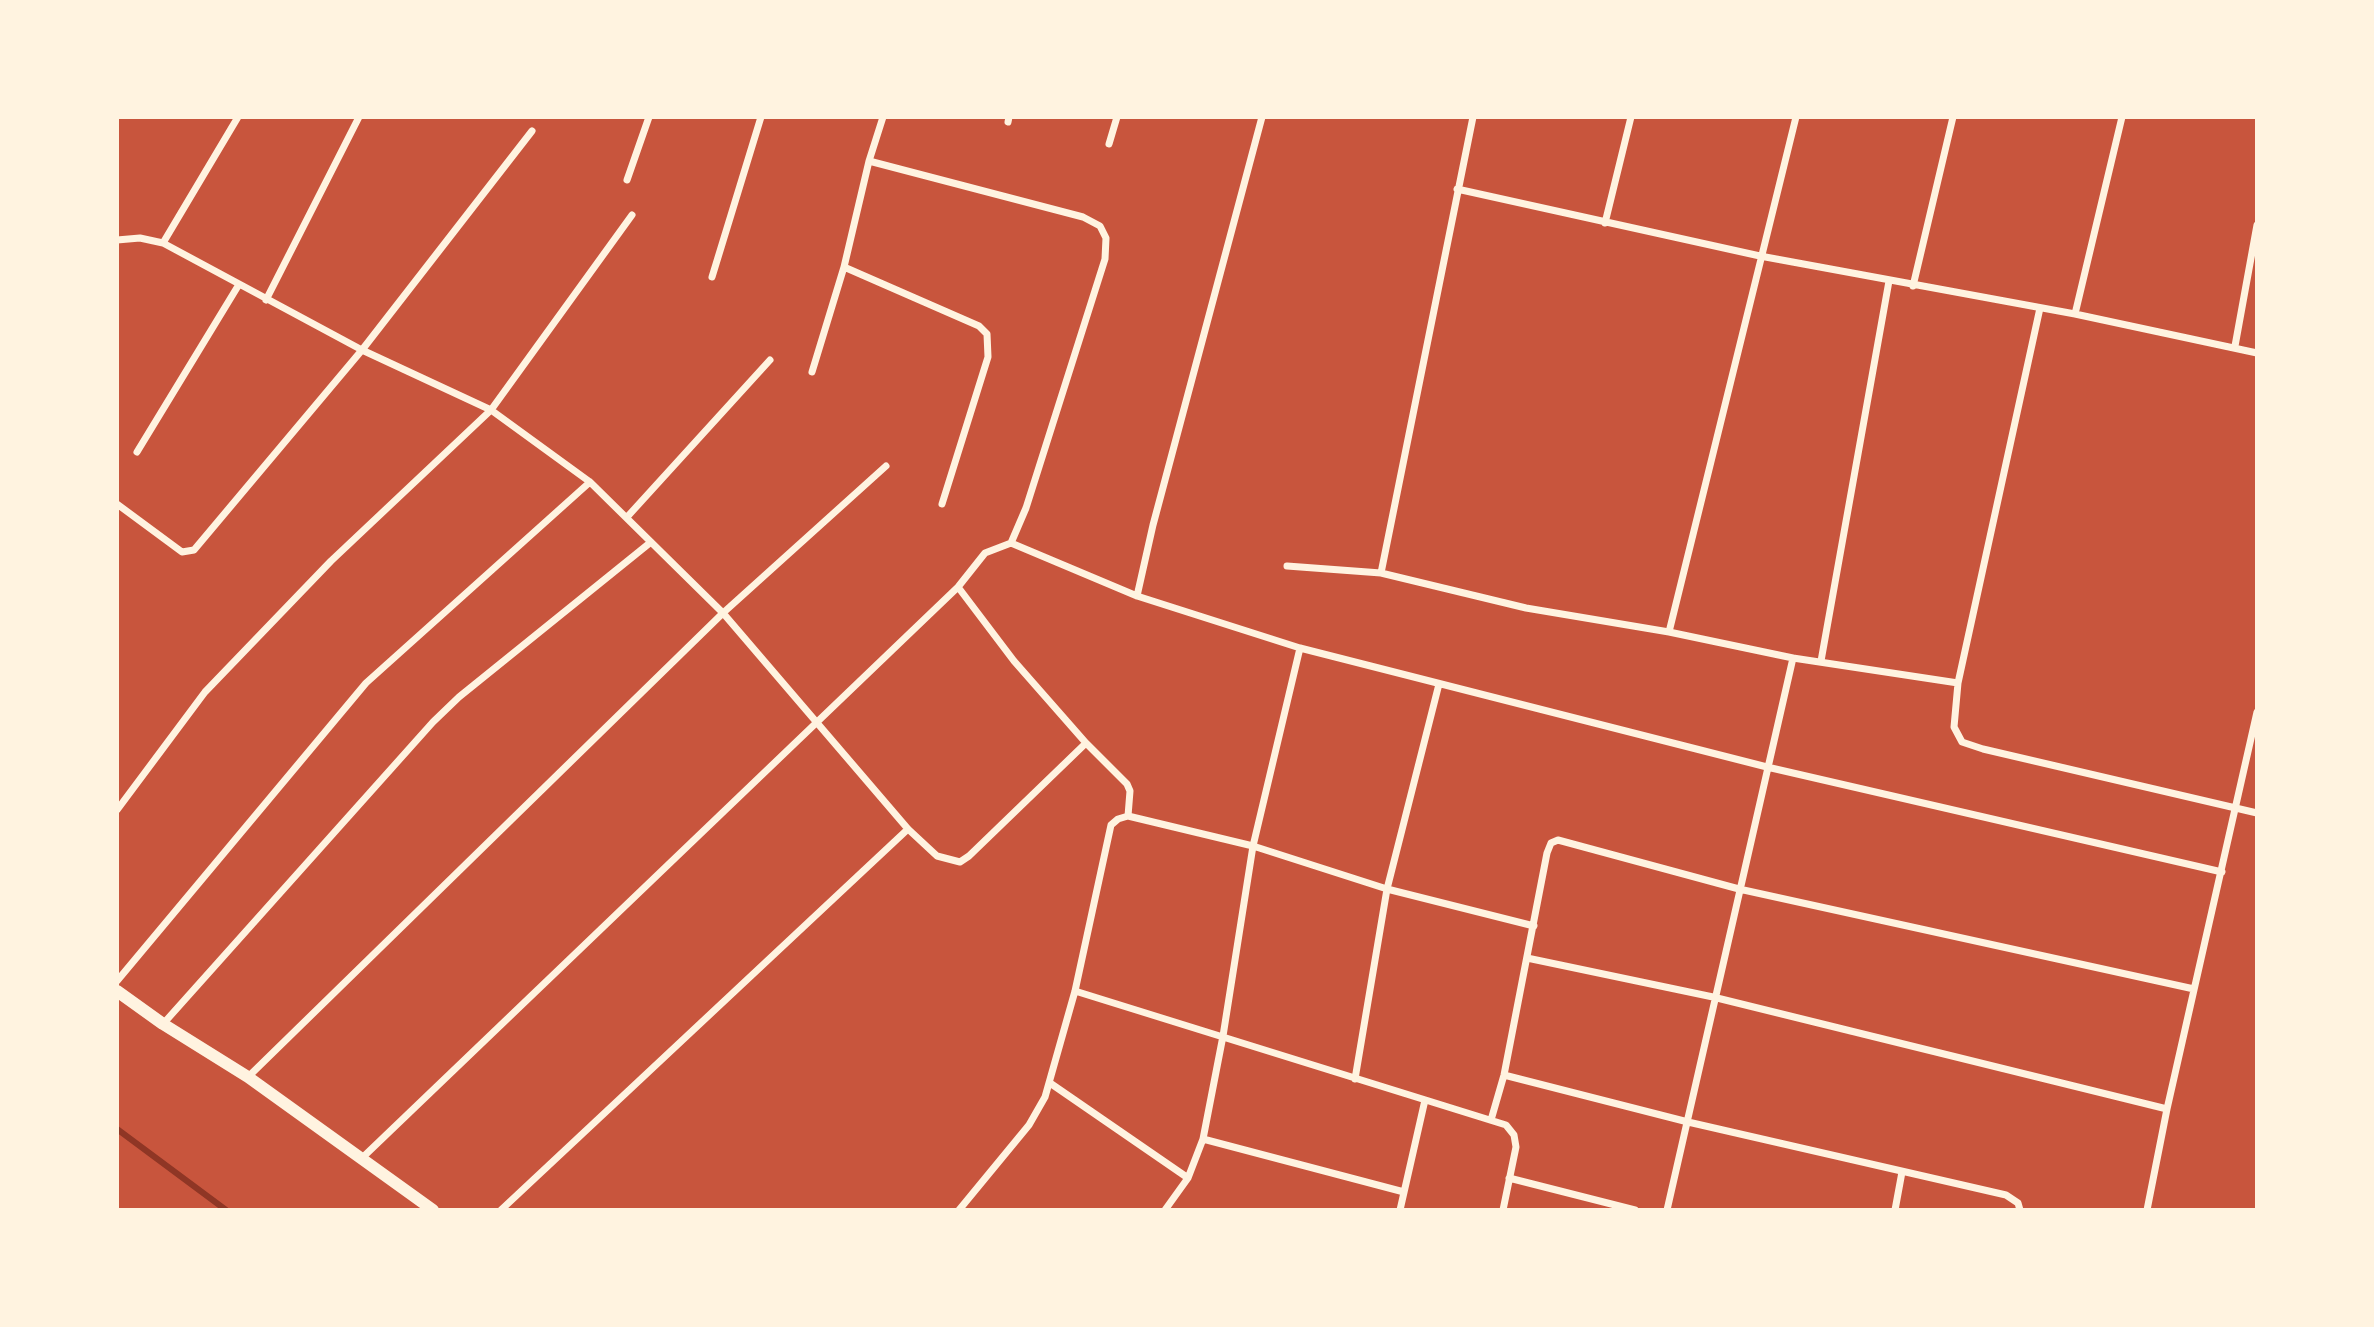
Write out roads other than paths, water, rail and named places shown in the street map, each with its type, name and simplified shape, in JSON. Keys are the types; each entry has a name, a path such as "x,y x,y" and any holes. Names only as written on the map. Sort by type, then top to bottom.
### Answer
{"street":[{"path":"163,243 238,117"},
{"path":"266,300 359,117"},
{"path":"627,180 649,117"},
{"path":"712,277 761,117"},
{"path":"812,372 844,267 869,161 883,117"},
{"path":"1109,144 1117,117"},
{"path":"1137,596 1153,525 1262,117"},
{"path":"1381,573 1473,117"},
{"path":"1605,223 1631,117"},
{"path":"1669,632 1796,117"},
{"path":"1913,286 1953,117"},
{"path":"2075,314 2122,117"},
{"path":"117,505 182,552 194,550 362,350 532,131"},
{"path":"869,161 1083,217 1100,226 1105,238 1105,259 1026,508 1012,543"},
{"path":"1457,189 1760,256 2075,314 2235,346 2257,353"},
{"path":"117,810 205,692 331,561 491,410 632,215"},
{"path":"2235,346 2257,225"},
{"path":"117,240 140,238 163,243 238,286 362,350 491,410 590,482 628,516 723,613 908,829 937,856 960,862 1086,743"},
{"path":"844,267 979,327 987,334 988,357 942,504"},
{"path":"1822,661 1889,281"},
{"path":"136,452 238,286"},
{"path":"2040,308 1958,683 1954,727 1962,742 2257,813"},
{"path":"628,516 771,360"},
{"path":"248,1077 723,613 886,466"},
{"path":"117,981 366,683 590,482"},
{"path":"163,1024 433,722 459,697 651,542"},
{"path":"361,1159 815,721 958,587 985,553 996,546 1012,543 1137,596 1300,648 1767,767 2222,872"},
{"path":"1287,566 1381,573 1526,608 1669,632 1793,658 1958,683"},
{"path":"958,587 1014,662 1086,743 1128,784 1128,816"},
{"path":"1164,1210 1188,1178 1203,1139 1223,1036 1253,846 1300,648"},
{"path":"1667,1210 1713,997 1793,658"},
{"path":"1355,1079 1387,889 1439,684"},
{"path":"2147,1210 2257,712"},
{"path":"959,1210 1029,1125 1050,1083 1075,991 1111,825 1128,816 1253,846 1387,889 1534,926"},
{"path":"501,1210 908,829"},
{"path":"1492,1120 1504,1075 1548,853 1551,843 1558,840 1738,889 2194,989"},
{"path":"1527,958 1713,997 2167,1110"},
{"path":"117,991 163,1024 248,1077 433,1210"},
{"path":"1075,991 1506,1125 1514,1135 1516,1147 1503,1210"},
{"path":"1504,1075 1688,1122 2006,1195 2018,1203 2020,1210"},
{"path":"1050,1083 1188,1178"},
{"path":"1400,1210 1425,1100"},
{"path":"1203,1139 1404,1192"},
{"path":"1895,1210 1902,1172"},
{"path":"1509,1178 1635,1210"}],"waterway":[{"path":"117,1129 226,1210"}]}
